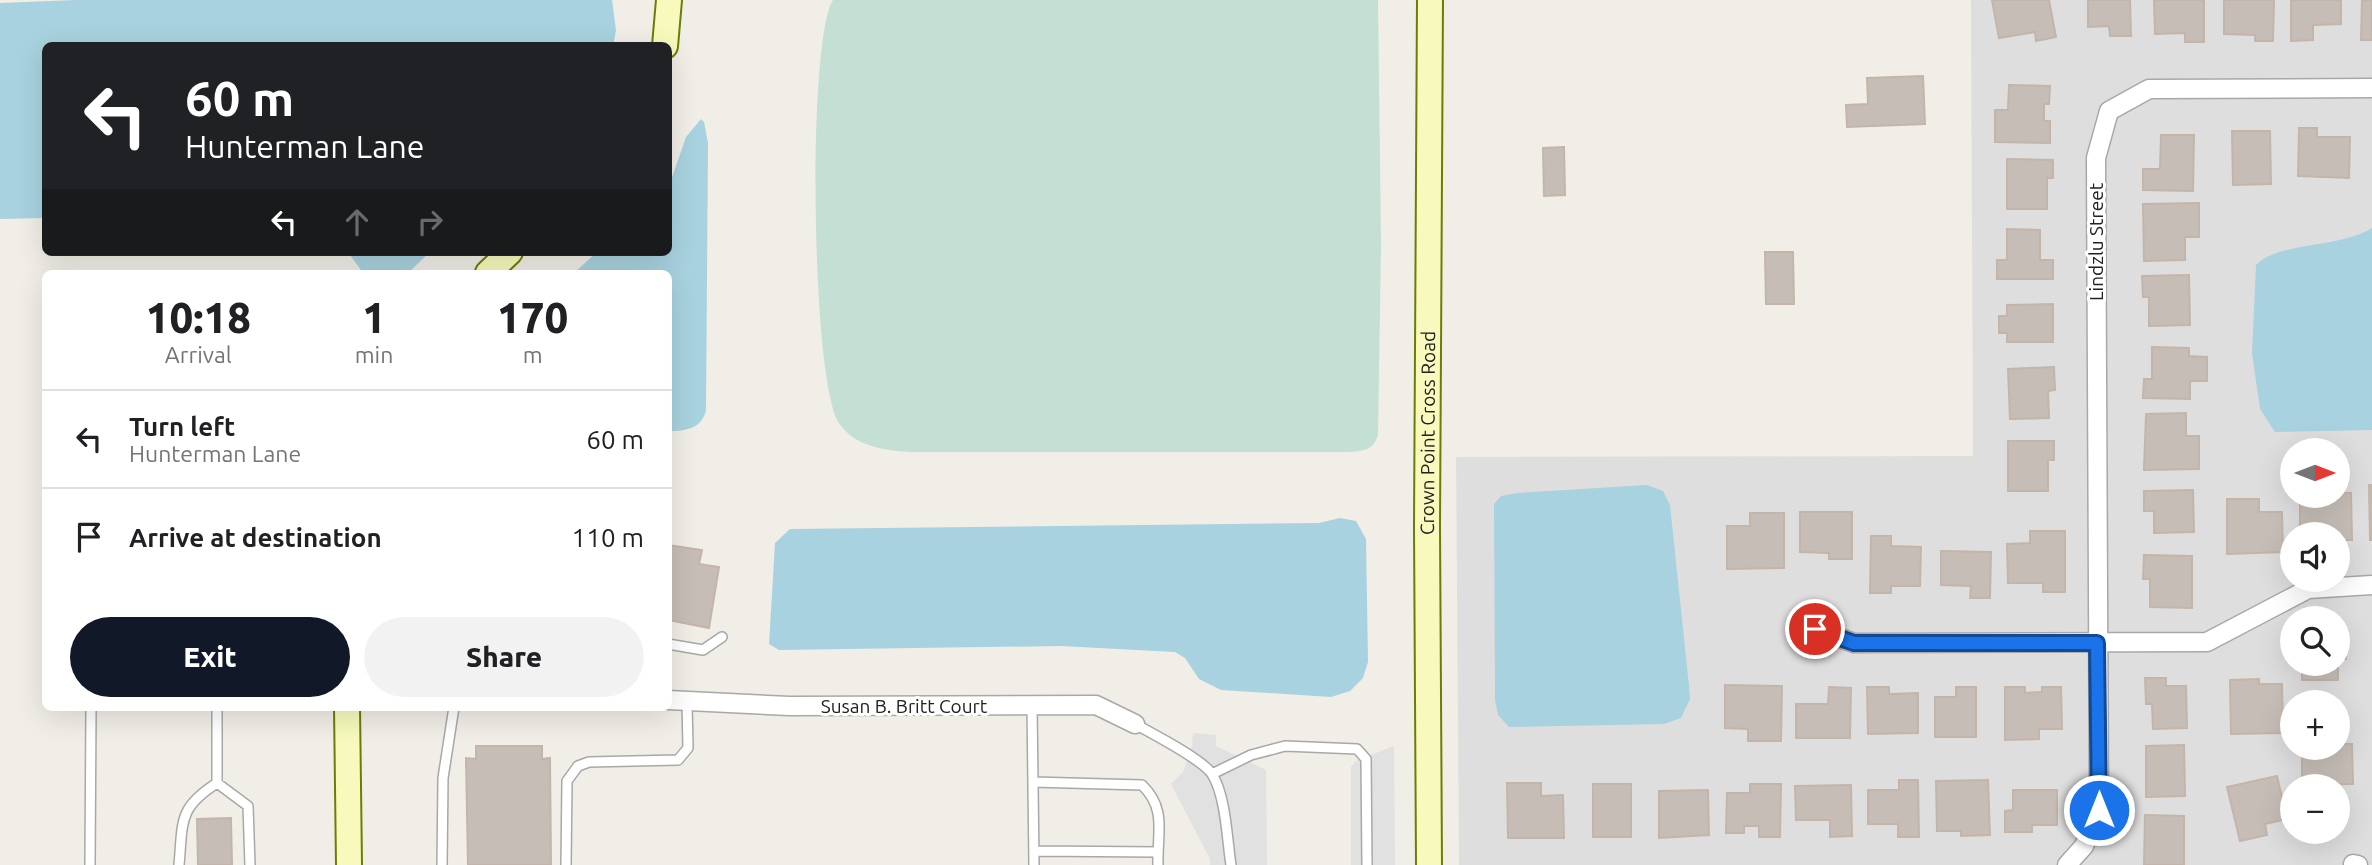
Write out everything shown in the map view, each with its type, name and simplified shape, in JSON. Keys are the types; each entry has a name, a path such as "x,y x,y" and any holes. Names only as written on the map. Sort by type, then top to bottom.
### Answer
{"street":[{"path":"665,42 669,0"},
{"name":"Crown Point Cross Road","path":"1429,865 1427,513 1430,0"},
{"name":"Lindzlu Street","path":"2067,865 2084,846 2099,810 2096,158 2109,111 2150,89 2372,88"},
{"path":"491,270 506,256"},
{"path":"1815,629 1854,643 2207,642 2308,589 2372,585"},
{"name":"Susan B. Britt Court","path":"672,700 789,706 1096,705 1135,724"},
{"path":"347,711 349,865"}],"lane":[{"path":"672,644 703,650 722,637"},
{"path":"566,865 567,781 578,766 589,762 678,760 688,748 687,702"},
{"path":"1032,705 1034,865"},
{"path":"90,865 91,711"},
{"path":"217,711 217,783"},
{"path":"442,865 443,778 453,711"},
{"path":"1135,724 1179,748 1212,774 1224,815 1231,865"},
{"path":"1212,774 1251,755 1285,746 1357,749 1366,759 1367,865"},
{"path":"1033,782 1142,785 1155,797 1160,823 1158,865"},
{"path":"179,865 183,817 195,797 217,783"},
{"path":"217,783 248,806 250,865"},
{"path":"1034,851 1158,852"}],"shaded area":[{"path":"1971,0 2372,0 2372,865 1459,865 1456,457 1973,456"},
{"path":"1193,733 1216,735 1216,746 1266,770 1267,865 1210,865 1210,859 1171,784 1183,772 1192,746"},
{"path":"1394,746 1395,865 1351,865 1351,767 1356,761"}],"green space":[{"path":"833,0 1378,0 1381,245 1378,435 1373,444 1363,450 1347,452 910,452 871,446 853,437 839,423 830,394 818,282 816,141 819,77 825,28"}],"water":[{"path":"76,0 612,0 616,30 614,42 42,42 42,218 0,219 0,3"},
{"path":"701,119 704,122 708,143 706,410 697,425 672,431 672,270 577,270 593,256 672,256 672,177 686,137"},
{"path":"2372,228 2372,430 2275,432 2260,409 2252,353 2256,265 2279,252 2344,239"},
{"path":"351,256 426,256 411,270 361,270"},
{"path":"1647,485 1663,491 1670,505 1690,699 1681,718 1664,724 1509,727 1498,715 1495,700 1494,504 1501,496 1517,493"},
{"path":"1340,518 1356,521 1366,539 1368,662 1363,678 1350,691 1331,697 1221,690 1199,679 1185,658 1175,652 1061,646 779,650 769,644 775,543 790,529 1319,523"}],"building":[{"path":"1992,0 2049,0 2056,37 2036,41 2035,32 1999,38"},
{"path":"2088,0 2130,0 2131,36 2110,36 2109,26 2088,27"},
{"path":"2154,0 2204,0 2204,42 2185,42 2185,33 2155,34"},
{"path":"2224,0 2274,0 2273,41 2255,41 2255,35 2224,34"},
{"path":"2291,0 2341,0 2341,24 2313,25 2313,40 2291,41"},
{"path":"2362,0 2372,0 2372,40 2361,40"},
{"path":"1923,76 1925,124 1847,127 1846,105 1868,104 1867,78"},
{"path":"2009,85 2050,86 2049,104 2044,104 2044,121 2050,121 2050,143 1995,142 1995,110 2008,110"},
{"path":"2299,128 2317,128 2317,137 2350,137 2349,178 2298,176"},
{"path":"2232,131 2270,131 2271,184 2233,185"},
{"path":"2161,135 2194,135 2193,191 2143,190 2143,169 2160,169"},
{"path":"1564,147 1565,195 1544,196 1543,148"},
{"path":"2007,159 2053,160 2053,178 2047,178 2047,209 2007,209"},
{"path":"2199,203 2199,237 2185,237 2185,260 2144,261 2143,204"},
{"path":"2007,229 2040,230 2040,260 2053,260 2053,279 1997,279 1997,260 2007,260"},
{"path":"1765,252 1793,252 1794,304 1766,304"},
{"path":"2189,275 2190,325 2149,326 2149,297 2143,297 2142,276"},
{"path":"2053,304 2053,342 2007,342 2007,333 1999,333 1999,316 2007,316 2007,305"},
{"path":"2152,347 2189,348 2189,356 2207,357 2207,381 2190,381 2190,399 2143,398 2144,379 2152,379"},
{"path":"2054,367 2055,390 2048,391 2049,418 2010,419 2008,369"},
{"path":"2186,413 2186,436 2199,436 2199,469 2144,470 2146,414"},
{"path":"2008,441 2054,441 2054,460 2048,460 2048,491 2008,491"},
{"path":"2369,485 2372,485 2372,540 2370,540"},
{"path":"2193,490 2194,532 2154,533 2154,511 2144,511 2144,491"},
{"path":"2351,493 2352,540 2350,522 2300,522 2300,508 2350,508"},
{"path":"2227,499 2259,499 2259,512 2282,512 2280,552 2227,554"},
{"path":"1800,512 1852,512 1852,559 1829,559 1829,553 1800,552"},
{"path":"1750,513 1784,513 1784,568 1727,569 1727,526 1750,526"},
{"path":"2030,531 2065,531 2065,592 2043,592 2043,583 2008,583 2007,544 2030,543"},
{"path":"1871,536 1891,536 1891,546 1921,547 1920,586 1891,586 1891,593 1870,593"},
{"path":"672,546 702,550 699,564 719,567 709,628 672,621"},
{"path":"1941,551 1991,552 1990,598 1970,598 1971,586 1941,585"},
{"path":"2144,555 2192,556 2192,608 2150,607 2150,579 2143,579"},
{"path":"2302,676 2338,676 2338,680 2302,680"},
{"path":"2145,678 2166,678 2166,686 2186,686 2187,728 2153,729 2152,704 2146,704"},
{"path":"2259,679 2259,684 2282,684 2280,733 2231,734 2230,680"},
{"path":"1725,685 1782,686 1781,741 1748,741 1748,729 1725,728"},
{"path":"1829,687 1851,688 1850,738 1796,738 1796,704 1828,704"},
{"path":"1867,687 1889,687 1889,694 1918,693 1918,733 1868,734"},
{"path":"1956,687 1976,687 1976,737 1935,737 1935,697 1956,697"},
{"path":"2005,687 2025,687 2025,693 2042,692 2042,687 2061,687 2062,729 2039,729 2039,739 2005,740"},
{"path":"2352,744 2353,784 2350,784 2350,774 2302,774 2302,760 2350,760"},
{"path":"2184,745 2185,796 2146,797 2146,746"},
{"path":"476,746 542,746 542,759 550,758 551,865 468,865 466,758 476,759"},
{"path":"2277,776 2280,789 2280,821 2265,824 2267,835 2240,841 2227,787"},
{"path":"1899,780 1918,780 1919,837 1898,837 1898,824 1868,824 1868,790 1899,790"},
{"path":"1988,780 1990,835 1961,836 1961,831 1937,831 1936,781"},
{"path":"1507,783 1541,783 1541,796 1563,795 1564,838 1508,838"},
{"path":"1593,784 1631,784 1631,837 1593,837"},
{"path":"1750,784 1781,784 1780,837 1759,837 1759,826 1744,826 1744,833 1726,833 1727,793 1750,793"},
{"path":"1851,785 1852,836 1830,837 1830,820 1796,820 1795,786"},
{"path":"1708,790 1709,835 1659,838 1659,791"},
{"path":"2013,790 2057,790 2057,825 2032,825 2032,832 2005,832 2005,811 2013,810"},
{"path":"2145,815 2184,816 2184,865 2144,865"},
{"path":"231,818 232,865 198,865 197,819"}],"route":[{"path":"1815,629 1854,643 2097,643 2099,810"}]}
